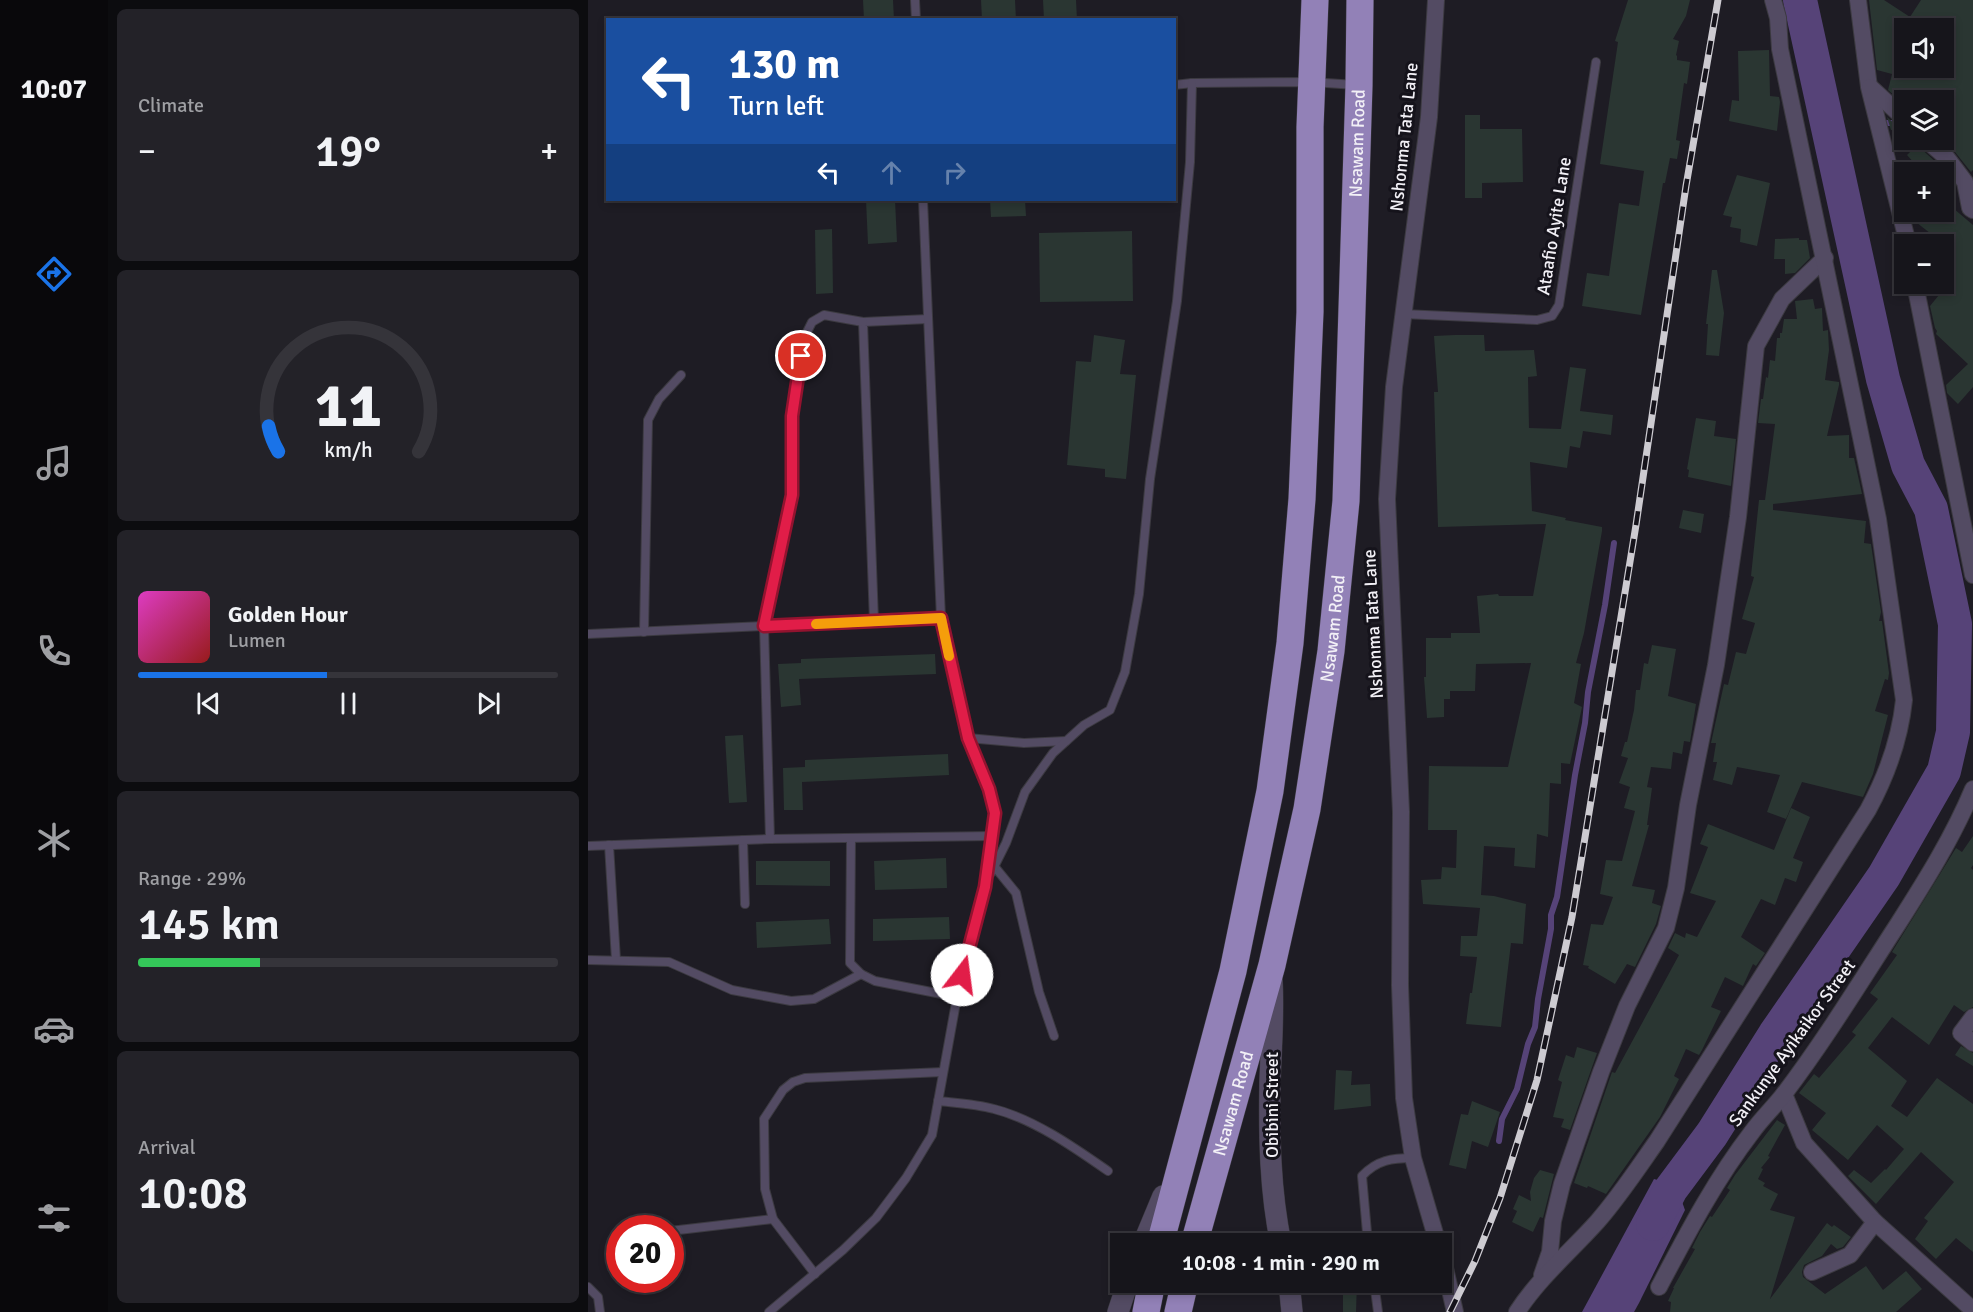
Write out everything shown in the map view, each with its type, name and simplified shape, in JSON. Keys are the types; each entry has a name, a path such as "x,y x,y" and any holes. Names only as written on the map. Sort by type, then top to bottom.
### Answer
{"highway":[{"name":"Nsawam Road","path":"1163,1233 1233,970 1270,791 1290,643 1302,499 1310,312 1311,82 1315,0"},
{"name":"Nsawam Road","path":"1197,1233 1272,965 1307,809 1335,616 1346,501 1360,0"},
{"path":"1146,1312 1150,1293"},
{"path":"1178,1312 1182,1293"}],"street":[{"name":"Nshonma Tata Lane","path":"1435,1233 1413,1158 1404,1098 1400,985 1401,812 1387,499 1394,387 1402,314 1429,117 1436,0"},
{"path":"1517,1312 1539,1282 1597,1222 1657,1141 1868,810 1882,785 1894,752 1902,719 1904,700 1878,519 1783,60 1778,18 1773,0"},
{"path":"1858,0 1869,87 1906,234"},
{"path":"1869,87 1894,109"},
{"path":"1937,150 1965,182 1970,208 1973,210"},
{"path":"1539,1282 1550,1252 1553,1221 1562,1184 1627,1006 1666,928 1676,888 1688,805 1716,666 1738,517 1756,346 1782,299 1825,258"},
{"path":"1918,294 1973,575"},
{"name":"Sankunye Ayikaikor Street","path":"1659,1287 1689,1231 1751,1132 1784,1094 1852,996 1929,874 1953,834 1973,789"},
{"name":"Obibini Street","path":"1272,965 1274,1014 1270,1081 1270,1136 1280,1233"},
{"path":"1973,1017 1960,1034 1973,1043"},
{"path":"1784,1094 1804,1143 1875,1222 1973,1310"},
{"path":"1148,1233 1185,1146"},
{"path":"1812,1272 1850,1255 1875,1222"},
{"path":"1118,1312 1124,1293"},
{"path":"1290,1293 1292,1312"},
{"path":"1451,1293 1455,1312"}],"lane":[{"path":"915,0 916,18"},
{"name":"Ataafio Ayite Lane","path":"1402,314 1537,320 1552,316 1559,305 1596,62"},
{"path":"1176,85 1311,82 1359,85"},
{"path":"985,887 1006,843 1025,792 1053,753 1084,725 1110,710 1125,672 1139,594 1150,479 1177,301 1190,162 1192,83"},
{"path":"769,1312 815,1274 876,1218 906,1178 932,1135 957,996 985,887 993,837 995,813 989,789 968,738 941,618 923,201"},
{"path":"770,839 764,626 792,495 792,416 806,334 812,322 824,315 864,322 928,319"},
{"path":"864,322 874,621"},
{"path":"644,632 648,420 659,399 681,375"},
{"path":"588,634 941,618"},
{"path":"968,738 1024,743 1066,741"},
{"path":"588,846 770,839 993,837"},
{"path":"851,839 850,963 861,974 875,981 957,996"},
{"path":"743,840 745,904"},
{"path":"609,845 616,960"},
{"path":"994,866 1016,893 1039,992 1054,1036"},
{"path":"588,960 669,962 732,990 792,1001 814,999 861,974"},
{"path":"815,1274 772,1219 765,1189 764,1119 783,1090 805,1078 943,1072"},
{"path":"938,1101 994,1108 1030,1123 1074,1148 1108,1172"},
{"path":"1367,1233 1362,1176 1371,1166 1391,1158 1413,1158"},
{"path":"684,1230 772,1219"},
{"path":"588,1287 598,1297 600,1312"},
{"path":"1375,1293 1378,1312"}],"shaded area":[{"path":"1654,1179 1676,1185 1685,1210 1639,1303 1634,1312 1582,1312"}],"building":[{"path":"863,0 893,0 894,18 864,18"},
{"path":"981,0 1015,0 1016,18 982,18"},
{"path":"1043,0 1076,0 1077,18 1044,18"},
{"path":"1628,0 1690,0 1686,16 1673,39 1679,41 1677,60 1690,62 1687,84 1684,83 1676,140 1680,141 1677,159 1670,158 1665,183 1663,183 1641,315 1582,306 1587,273 1609,276 1619,203 1639,206 1644,171 1600,164 1618,42 1615,41"},
{"path":"1869,0 1884,0 1910,17 1921,0 1973,0 1973,170 1971,172 1953,150 1954,90 1894,90 1894,95 1888,90 1892,74 1877,70"},
{"path":"1769,50 1770,96 1779,97 1780,102 1777,131 1729,121 1732,100 1739,101 1738,51"},
{"path":"1465,115 1480,115 1480,129 1522,129 1523,182 1482,183 1482,198 1465,198"},
{"path":"1887,117 1894,123 1894,130 1891,130"},
{"path":"1912,150 1922,150 1936,162 1913,162 1907,155"},
{"path":"1737,175 1770,183 1757,246 1740,242 1741,229 1730,227 1732,217 1723,215"},
{"path":"866,201 895,201 897,242 868,244"},
{"path":"990,201 1025,201 1026,216 991,217"},
{"path":"1954,209 1973,225 1973,387 1958,404 1947,393 1946,385 1968,364 1936,334 1930,306 1938,294 1954,294 1954,234 1931,234 1916,222 1954,222"},
{"path":"832,229 833,293 816,294 815,230"},
{"path":"1132,231 1133,301 1040,302 1039,233"},
{"path":"1799,238 1799,240 1807,240 1810,258 1795,273 1785,274 1785,259 1774,259 1775,239"},
{"path":"1712,270 1717,270 1724,313 1719,356 1706,355 1708,324 1706,324"},
{"path":"1813,299 1815,309 1822,308 1823,331 1828,330 1829,350 1825,380 1839,382 1827,436 1849,435 1849,458 1854,458 1862,494 1773,504 1773,510 1866,521 1864,543 1871,544 1881,612 1879,621 1882,621 1889,673 1875,711 1888,715 1873,774 1863,797 1802,782 1786,819 1767,812 1780,775 1737,767 1732,785 1713,780 1717,762 1713,762 1716,743 1711,743 1724,684 1728,685 1736,652 1746,654 1755,623 1742,619 1754,577 1751,576 1759,500 1765,500 1775,424 1758,423 1766,377 1768,378 1770,360 1775,361 1777,338 1780,338 1780,333 1782,333 1784,319 1797,319 1795,301"},
{"path":"1094,335 1125,340 1120,374 1136,375 1126,479 1105,477 1105,469 1067,465 1076,361 1091,362"},
{"path":"1484,335 1485,351 1534,350 1537,376 1528,377 1529,428 1561,429 1570,367 1586,369 1580,411 1613,415 1611,435 1583,431 1580,448 1570,446 1567,468 1530,462 1532,511 1602,527 1602,531 1584,633 1576,663 1581,664 1574,703 1582,707 1570,764 1561,763 1561,784 1550,783 1548,837 1537,834 1535,868 1514,866 1515,848 1484,846 1481,895 1526,904 1523,944 1511,943 1501,1027 1466,1024 1477,957 1460,956 1461,936 1477,936 1480,908 1423,904 1421,880 1441,879 1442,867 1456,868 1457,830 1428,830 1429,766 1508,767 1531,663 1476,664 1475,691 1450,691 1450,699 1444,699 1444,717 1427,718 1424,677 1426,677 1426,638 1451,638 1451,633 1480,633 1477,596 1498,594 1499,596 1533,596 1546,524 1438,527 1434,392 1438,392 1434,336"},
{"path":"1696,418 1716,421 1714,436 1736,439 1731,486 1688,477 1689,470 1687,469"},
{"path":"1683,510 1704,514 1701,533 1679,528"},
{"path":"1652,645 1676,649 1668,696 1696,704 1690,742 1684,741 1682,754 1673,752 1671,769 1651,767 1647,787 1652,788 1647,825 1649,825 1632,886 1655,890 1652,903 1661,906 1656,924 1635,967 1627,964 1615,984 1588,968 1589,966 1583,965 1591,924 1603,925 1613,897 1600,894 1606,860 1622,861 1635,811 1624,808 1630,787 1619,783 1628,758 1621,756 1625,742 1627,742 1636,690 1640,690 1644,663 1648,664"},
{"path":"935,654 936,674 799,679 801,705 781,707 778,664 801,663 801,659"},
{"path":"743,735 747,802 729,803 725,736"},
{"path":"948,754 949,775 802,782 803,810 784,810 783,768 805,767 805,760"},
{"path":"1791,808 1810,817 1793,858 1803,862 1796,882 1785,878 1775,905 1761,899 1741,937 1765,953 1756,966 1753,964 1743,986 1725,977 1711,1007 1721,1011 1702,1050 1699,1055 1686,1049 1674,1076 1679,1079 1660,1117 1606,1194 1574,1183 1612,1072 1615,1073 1679,955 1668,948 1675,933 1685,938 1686,933 1697,937 1716,901 1690,893 1708,847 1700,844 1708,824 1774,850"},
{"path":"1973,836 1973,865 1971,868 1973,870 1973,1007 1964,1012 1954,1005 1929,1045 1892,1017 1868,1048 1907,1081 1891,1106 1907,1117 1937,1078 1973,1104 1973,1252 1956,1238 1936,1259 1915,1239 1928,1221 1924,1218 1954,1182 1921,1152 1876,1204 1848,1176 1854,1170 1871,1183 1904,1149 1877,1125 1848,1160 1812,1130 1826,1113 1799,1093 1814,1074 1819,1078 1856,1035 1852,1032 1878,999 1870,993 1897,955 1892,952 1956,848 1962,852"},
{"path":"946,858 947,888 875,890 874,861"},
{"path":"756,861 830,861 830,886 756,885"},
{"path":"949,917 950,939 873,941 873,919"},
{"path":"829,919 831,944 757,948 756,922"},
{"path":"1961,1046 1973,1053 1973,1066 1955,1055"},
{"path":"1577,1047 1597,1053 1570,1130 1561,1127 1564,1119 1553,1117 1562,1082 1558,1080 1566,1055 1574,1058"},
{"path":"1336,1070 1352,1071 1351,1085 1370,1084 1371,1106 1334,1110"},
{"path":"1472,1101 1500,1112 1488,1147 1472,1141 1466,1169 1449,1165 1461,1114 1468,1115"},
{"path":"1777,1120 1785,1125 1768,1156 1770,1157 1761,1168 1763,1169 1758,1179 1765,1183 1763,1186 1778,1194 1770,1210 1795,1217 1770,1299 1827,1223 1851,1237 1843,1247 1837,1249 1831,1244 1822,1256 1804,1265 1803,1277 1825,1294 1866,1266 1883,1290 1906,1271 1922,1289 1896,1312 1670,1312 1671,1302 1668,1301 1695,1249 1692,1248 1700,1232 1730,1190 1727,1188 1735,1175"},
{"path":"1540,1170 1554,1174 1543,1218 1540,1217 1533,1232 1512,1222 1517,1211 1513,1209 1519,1195 1531,1201 1530,1192 1534,1178"},
{"path":"1343,1293 1357,1293 1356,1312 1343,1312"}],"waterway":[{"path":"1653,1224 1671,1189 1712,1134 1775,1034 1884,876 1944,771 1953,732 1955,624 1931,509 1908,465 1883,379 1800,0"},
{"path":"1887,123 1894,123"},
{"path":"1499,1141 1502,1119 1517,1089 1528,1044 1535,1027 1551,929 1551,915 1557,897 1588,692 1614,543"}],"railway":[{"path":"1450,1312 1475,1261 1500,1198 1537,1080 1572,917 1636,525 1686,186 1718,0"}],"slow traffic":[{"path":"816,624 941,618 949,656"}],"route":[{"path":"801,356 792,416 792,495 764,626 941,618 968,738 989,789 995,813 985,887 962,975"}]}
